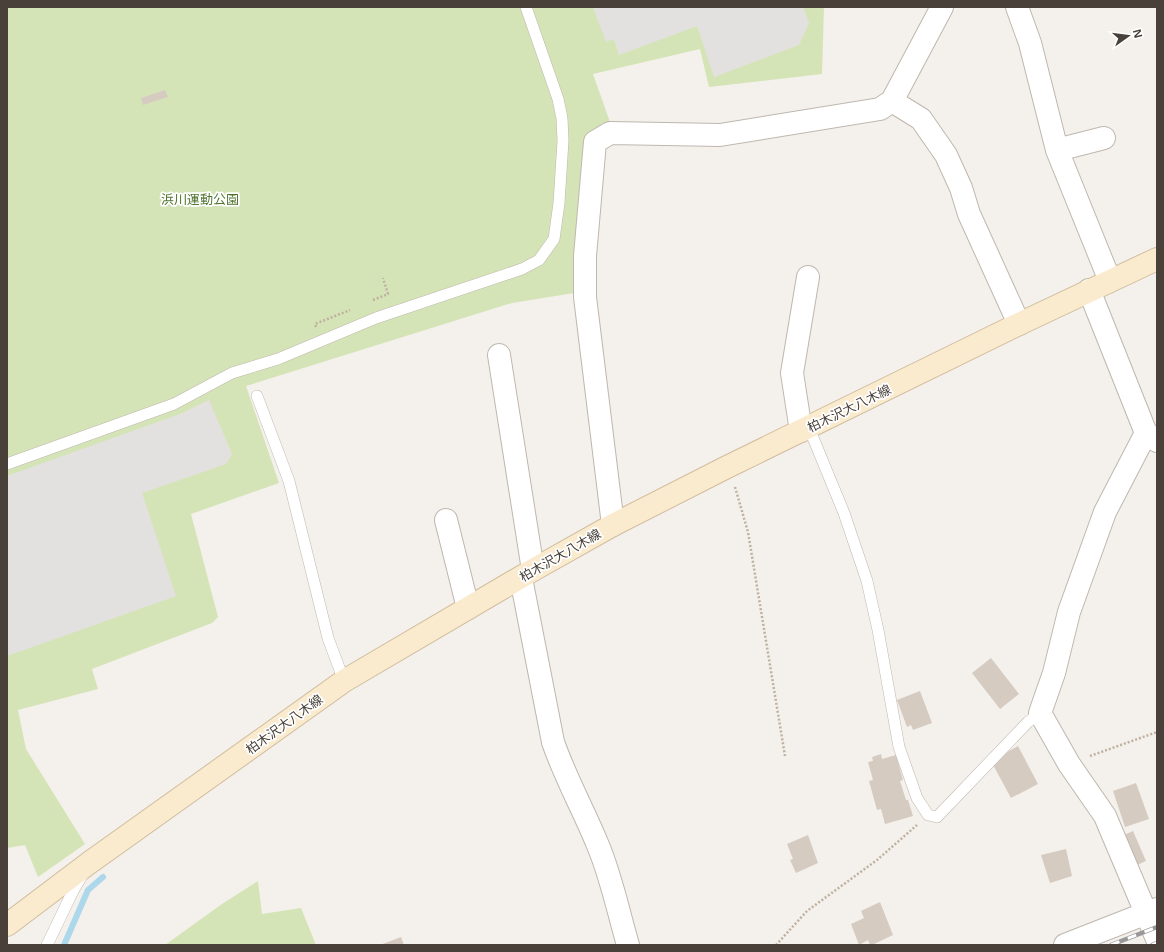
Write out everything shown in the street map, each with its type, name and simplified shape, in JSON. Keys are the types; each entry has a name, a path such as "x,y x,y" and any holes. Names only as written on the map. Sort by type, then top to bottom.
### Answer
{"main road":[{"name":"柏木沢大八木線","path":"7,925 89,863 344,681 468,608 613,525 1019,324 1157,259"}],"street":[{"path":"613,525 585,297 585,256 595,142 610,133 720,135 880,109 892,101 942,7"},
{"path":"1017,7 1030,43 1057,150 1110,281"},
{"path":"892,101 921,119 946,155 961,188 969,214 1019,324"},
{"path":"1057,150 1104,138"},
{"path":"805,430 792,373 808,277"},
{"path":"1089,290 1152,437 1105,512 1069,612 1054,673 1040,713 1069,764 1105,816 1151,911 1157,939"},
{"path":"499,355 527,574 553,742 561,766 597,842 605,864 628,945"},
{"path":"446,520 468,608"},
{"path":"1065,945 1151,911"}],"lane":[{"path":"7,464 174,404 232,373 278,359 376,318 522,269 539,260 554,239 559,203 563,141 562,118 558,99 526,7"},
{"path":"257,396 289,480 328,638 344,681"},
{"path":"805,430 844,513 867,581 878,630 899,747 917,798 928,815 937,817 1028,722 1040,713"},
{"path":"47,945 73,891 89,863"}],"path":[{"path":"727,468 748,532 785,756"},
{"path":"1069,764 1157,732"},
{"path":"776,945 807,911 877,860 928,815"}],"green space":[{"name":"浜川運動公園","path":"7,7 824,7 822,74 709,87 700,49 593,74 611,125 597,128 586,140 574,293 512,303 246,386 279,483 191,514 218,617 212,623 92,669 98,689 18,710 26,749 85,844 38,877 25,845 7,848"},
{"path":"258,881 262,914 301,908 316,945 165,945 222,904"}],"shaded area":[{"path":"593,7 803,7 809,23 799,45 714,77 697,26 619,55 614,39 606,42"},
{"path":"209,400 232,454 226,464 142,493 176,596 7,656 7,476 180,414"}],"building":[{"path":"165,90 168,97 143,105 141,98"},
{"path":"991,658 1019,694 1000,709 972,673"},
{"path":"920,691 932,723 913,730 911,725 907,727 897,700"},
{"path":"1018,746 1038,784 1011,798 991,761"},
{"path":"881,754 882,759 896,755 903,780 900,781 913,816 885,824 881,809 877,810 869,781 873,780 868,762 873,761 872,757"},
{"path":"1136,783 1149,819 1125,827 1113,791"},
{"path":"1133,831 1146,861 1137,865 1124,835"},
{"path":"808,835 818,863 796,873 790,860 793,859 787,844"},
{"path":"1066,849 1072,876 1050,883 1041,855"},
{"path":"880,902 893,935 872,945 870,945 868,940 859,945 851,924 864,918 861,911"},
{"path":"401,937 404,945 380,945"}],"waterway":[{"path":"64,945 88,890 103,877"}],"railway":[{"path":"1111,945 1157,927"},
{"path":"1152,945 1157,943"}]}
